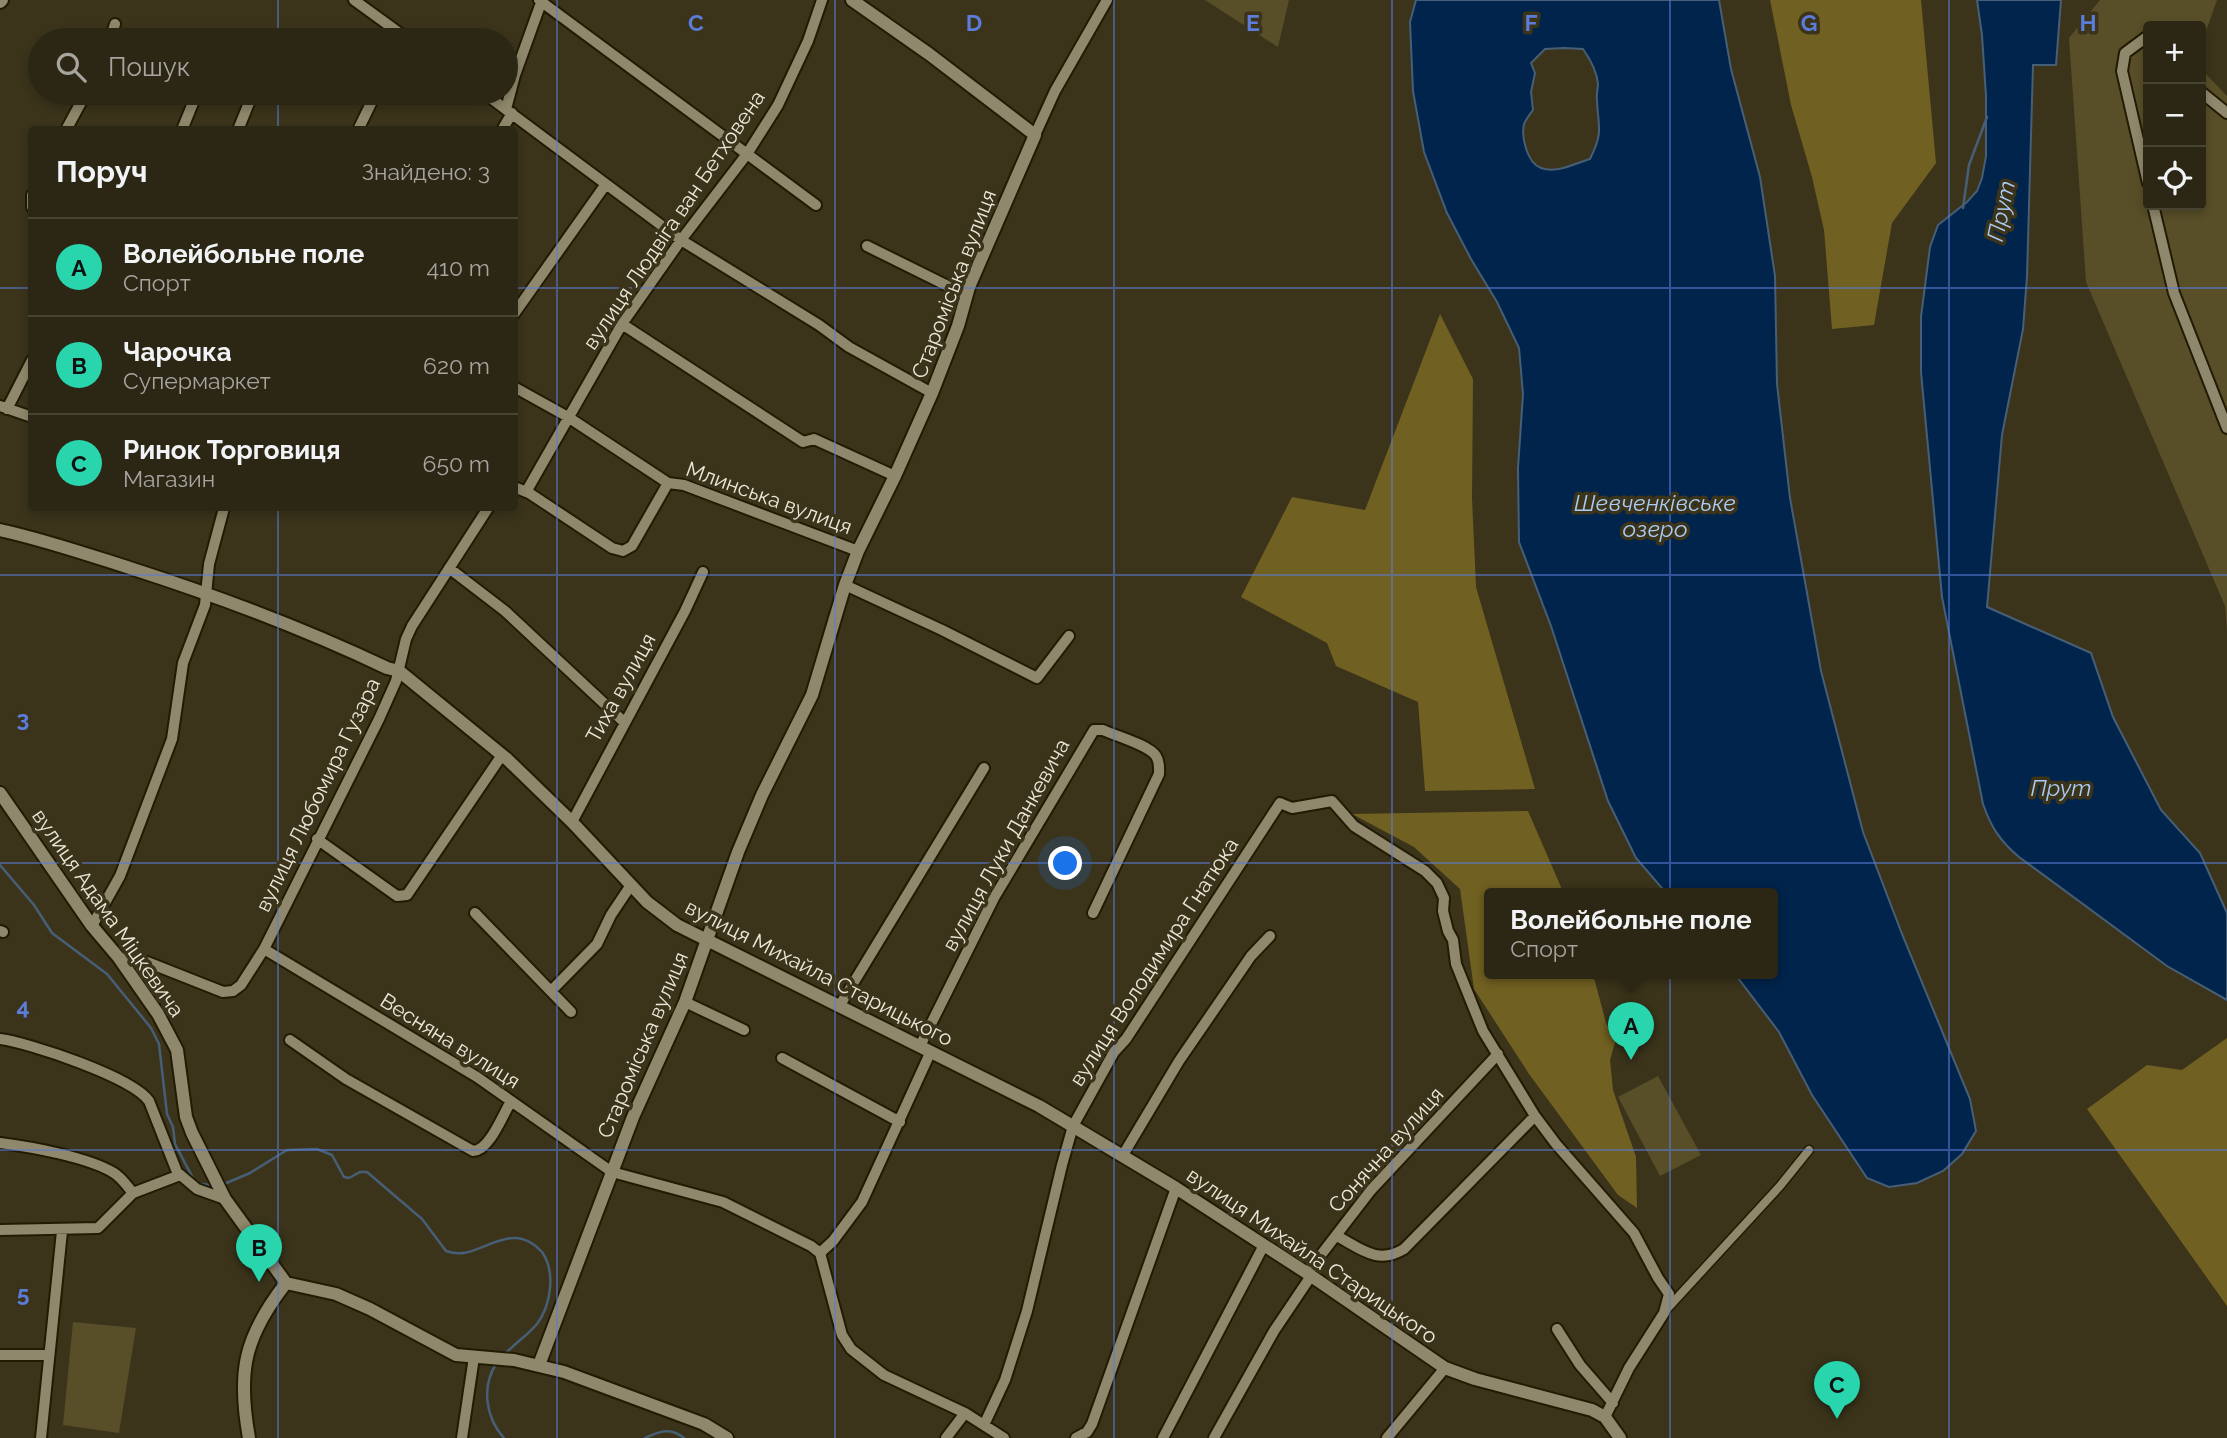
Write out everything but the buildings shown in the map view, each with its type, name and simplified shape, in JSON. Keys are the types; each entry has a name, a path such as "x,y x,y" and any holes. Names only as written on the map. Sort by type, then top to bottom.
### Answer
{"street":[{"path":"354,0 391,28"},
{"name":"вулиця Людвіга ван Бетховена","path":"526,492 622,324 681,240 747,154 778,105 808,41 822,0"},
{"path":"852,0 918,46 1035,135"},
{"name":"Староміська вулиця","path":"539,1365 633,1117 685,1002 738,852 762,795 812,695 858,551 932,393 958,326 966,295 1035,135 1055,91 1107,0"},
{"path":"518,66 541,1 816,205"},
{"path":"114,28 115,24"},
{"path":"2143,40 2125,53 2122,71 2143,161"},
{"path":"2206,96 2227,113"},
{"path":"68,126 80,105"},
{"path":"185,126 192,105"},
{"path":"240,126 248,105"},
{"path":"360,126 370,105"},
{"path":"501,105 681,240 819,325 849,347 932,393"},
{"path":"503,126 510,105"},
{"path":"518,308 606,184"},
{"path":"2154,210 2174,293 2227,428"},
{"path":"867,246 966,295"},
{"path":"622,324 803,442 814,439 895,476"},
{"path":"28,367 4,408 28,416"},
{"path":"518,389 568,417 668,483"},
{"name":"Млинська вулиця","path":"518,489 612,548 623,551 632,545 668,483 684,485 858,551"},
{"path":"92,926 120,876 172,739 183,663 205,605 209,564 223,511"},
{"name":"вулиця Любомира Гузара","path":"119,958 147,962 226,992 242,985 264,949 317,839 359,762 393,688 408,633 423,605 486,511"},
{"name":"вулиця Михайла Старицького","path":"0,530 44,540 206,593 294,625 398,671 502,755 572,822 631,885 670,920 1073,1126 1264,1245 1445,1367 1475,1379 1584,1407 1605,1417"},
{"path":"449,568 505,611 624,722"},
{"name":"Тиха вулиця","path":"572,822 679,623 703,572"},
{"path":"845,585 1037,678 1069,636"},
{"name":"вулиця Луки Данкевича","path":"820,1253 833,1241 862,1202 900,1122 926,1049 994,898 1094,730 1102,730 1151,751 1158,758 1159,774 1093,913"},
{"path":"317,839 397,896 407,895 502,755"},
{"path":"840,1005 984,768"},
{"name":"вулиця Адама Міцкевича","path":"0,793 92,926 119,958 151,1004 176,1047 187,1123 225,1199 286,1283"},
{"name":"вулиця Володимира Гнатюка","path":"985,1425 1005,1380 1027,1311 1073,1126 1114,1052 1126,1039 1280,803 1292,807 1332,801 1354,825 1425,871 1437,884 1444,898 1443,911 1453,940 1456,964 1483,1031 1497,1054"},
{"path":"551,991 599,942 611,915 631,885"},
{"path":"475,914 571,1012"},
{"path":"1123,1155 1179,1061 1251,956 1270,936"},
{"name":"Весняна вулиця","path":"264,949 477,1077 612,1172 723,1202 801,1240 820,1253"},
{"path":"685,1002 744,1030"},
{"path":"0,1039 53,1052 126,1084 144,1095 180,1175 197,1189 225,1199"},
{"path":"290,1040 346,1079 473,1151 482,1150 488,1143 511,1101"},
{"path":"1497,1054 1535,1116 1556,1144 1634,1233 1669,1294 1664,1313"},
{"name":"Сонячна вулиця","path":"1214,1438 1274,1331 1344,1223 1371,1190 1497,1054"},
{"path":"782,1058 900,1122"},
{"path":"1337,1236 1380,1257 1393,1256 1405,1249 1535,1116"},
{"path":"0,1143 44,1151 103,1168 119,1177 133,1194"},
{"path":"1620,1438 1605,1417 1629,1368 1664,1313 1780,1186 1809,1150"},
{"path":"0,1230 62,1231 98,1228 133,1194 180,1175"},
{"path":"1076,1438 1090,1428 1176,1188"},
{"path":"41,1438 62,1231"},
{"path":"1163,1438 1264,1245"},
{"path":"820,1253 842,1335 850,1349 884,1375 965,1413 1004,1438"},
{"path":"249,1438 243,1393 246,1358 264,1314 286,1283 336,1294 456,1354 514,1360 564,1372 704,1424 727,1438"},
{"path":"1557,1329 1580,1365 1613,1403"},
{"path":"0,1355 49,1355"},
{"path":"462,1438 474,1357"},
{"path":"1387,1438 1445,1367"},
{"path":"946,1438 965,1413"}],"shaded area":[{"path":"1205,0 1289,0 1278,47"},
{"path":"1770,0 1921,0 1936,163 1892,223 1874,325 1832,329 1824,230 1791,105"},
{"path":"2100,0 2217,0 2206,31 2206,21 2143,21 2143,210 2206,210 2206,74 2227,96 2227,631 2225,606 2086,282 2069,38"},
{"path":"1440,314 1473,379 1472,498 1476,587 1535,789 1425,791 1418,702 1336,666 1327,643 1241,597 1292,497 1365,510"},
{"path":"1528,811 1561,888 1484,888 1484,979 1594,979 1606,1023 1616,1039 1610,1060 1613,1090 1636,1157 1637,1208 1618,1195 1529,1074 1474,989 1460,889 1414,847 1352,814"},
{"path":"2227,1038 2227,1306 2087,1109 2147,1065 2182,1070"},
{"path":"1658,1076 1701,1155 1660,1176 1618,1097"},
{"path":"73,1322 136,1328 119,1433 63,1425"}],"water":[{"name":"Шевченківське озеро","path":"1416,0 1719,0 1731,69 1760,177 1775,276 1777,384 1790,498 1821,671 1863,832 1970,1099 1976,1131 1962,1154 1943,1171 1917,1183 1889,1187 1867,1178 1812,1095 1779,1032 1739,979 1778,979 1778,888 1662,888 1636,858 1608,801 1551,626 1519,542 1518,468 1523,394 1519,348 1497,302 1447,213 1424,152 1413,91 1410,22","holes":["1564,48 1583,49 1593,65 1598,84 1599,130 1590,159 1559,169 1541,168 1532,161 1523,136 1524,124 1533,110 1531,92 1535,73 1531,63 1545,49"]},
{"name":"Прут","path":"1977,0 2061,0 2056,65 2033,65 2023,329 2002,435 1987,607 2091,653 2113,717 2161,810 2200,853 2227,913 2227,1000 2167,966 2019,857 1997,833 1983,804 1942,597 1921,372 1921,317 1930,247 1938,225 1977,191 1986,156 1986,96"}],"waterway":[{"path":"1963,208 1969,165 1987,117"},
{"path":"0,865 34,905 52,933 107,974 151,1028 159,1044 167,1114 173,1127 175,1144 194,1180 200,1184 211,1185"},
{"path":"224,1184 250,1173 287,1150 317,1149 332,1155 344,1177 367,1172 422,1219 446,1251 463,1253 513,1238 533,1244 542,1252 549,1269 550,1288 546,1308 530,1332 505,1354"},
{"path":"496,1364 491,1373 487,1393 493,1421 504,1438"},
{"path":"645,1438 665,1431 675,1432 684,1438"}],"place":[{"name":"Волейбольне поле","path":"1631,1060"},
{"name":"Чарочка","path":"259,1282"},
{"name":"Ринок Торговиця","path":"1837,1419"}]}
